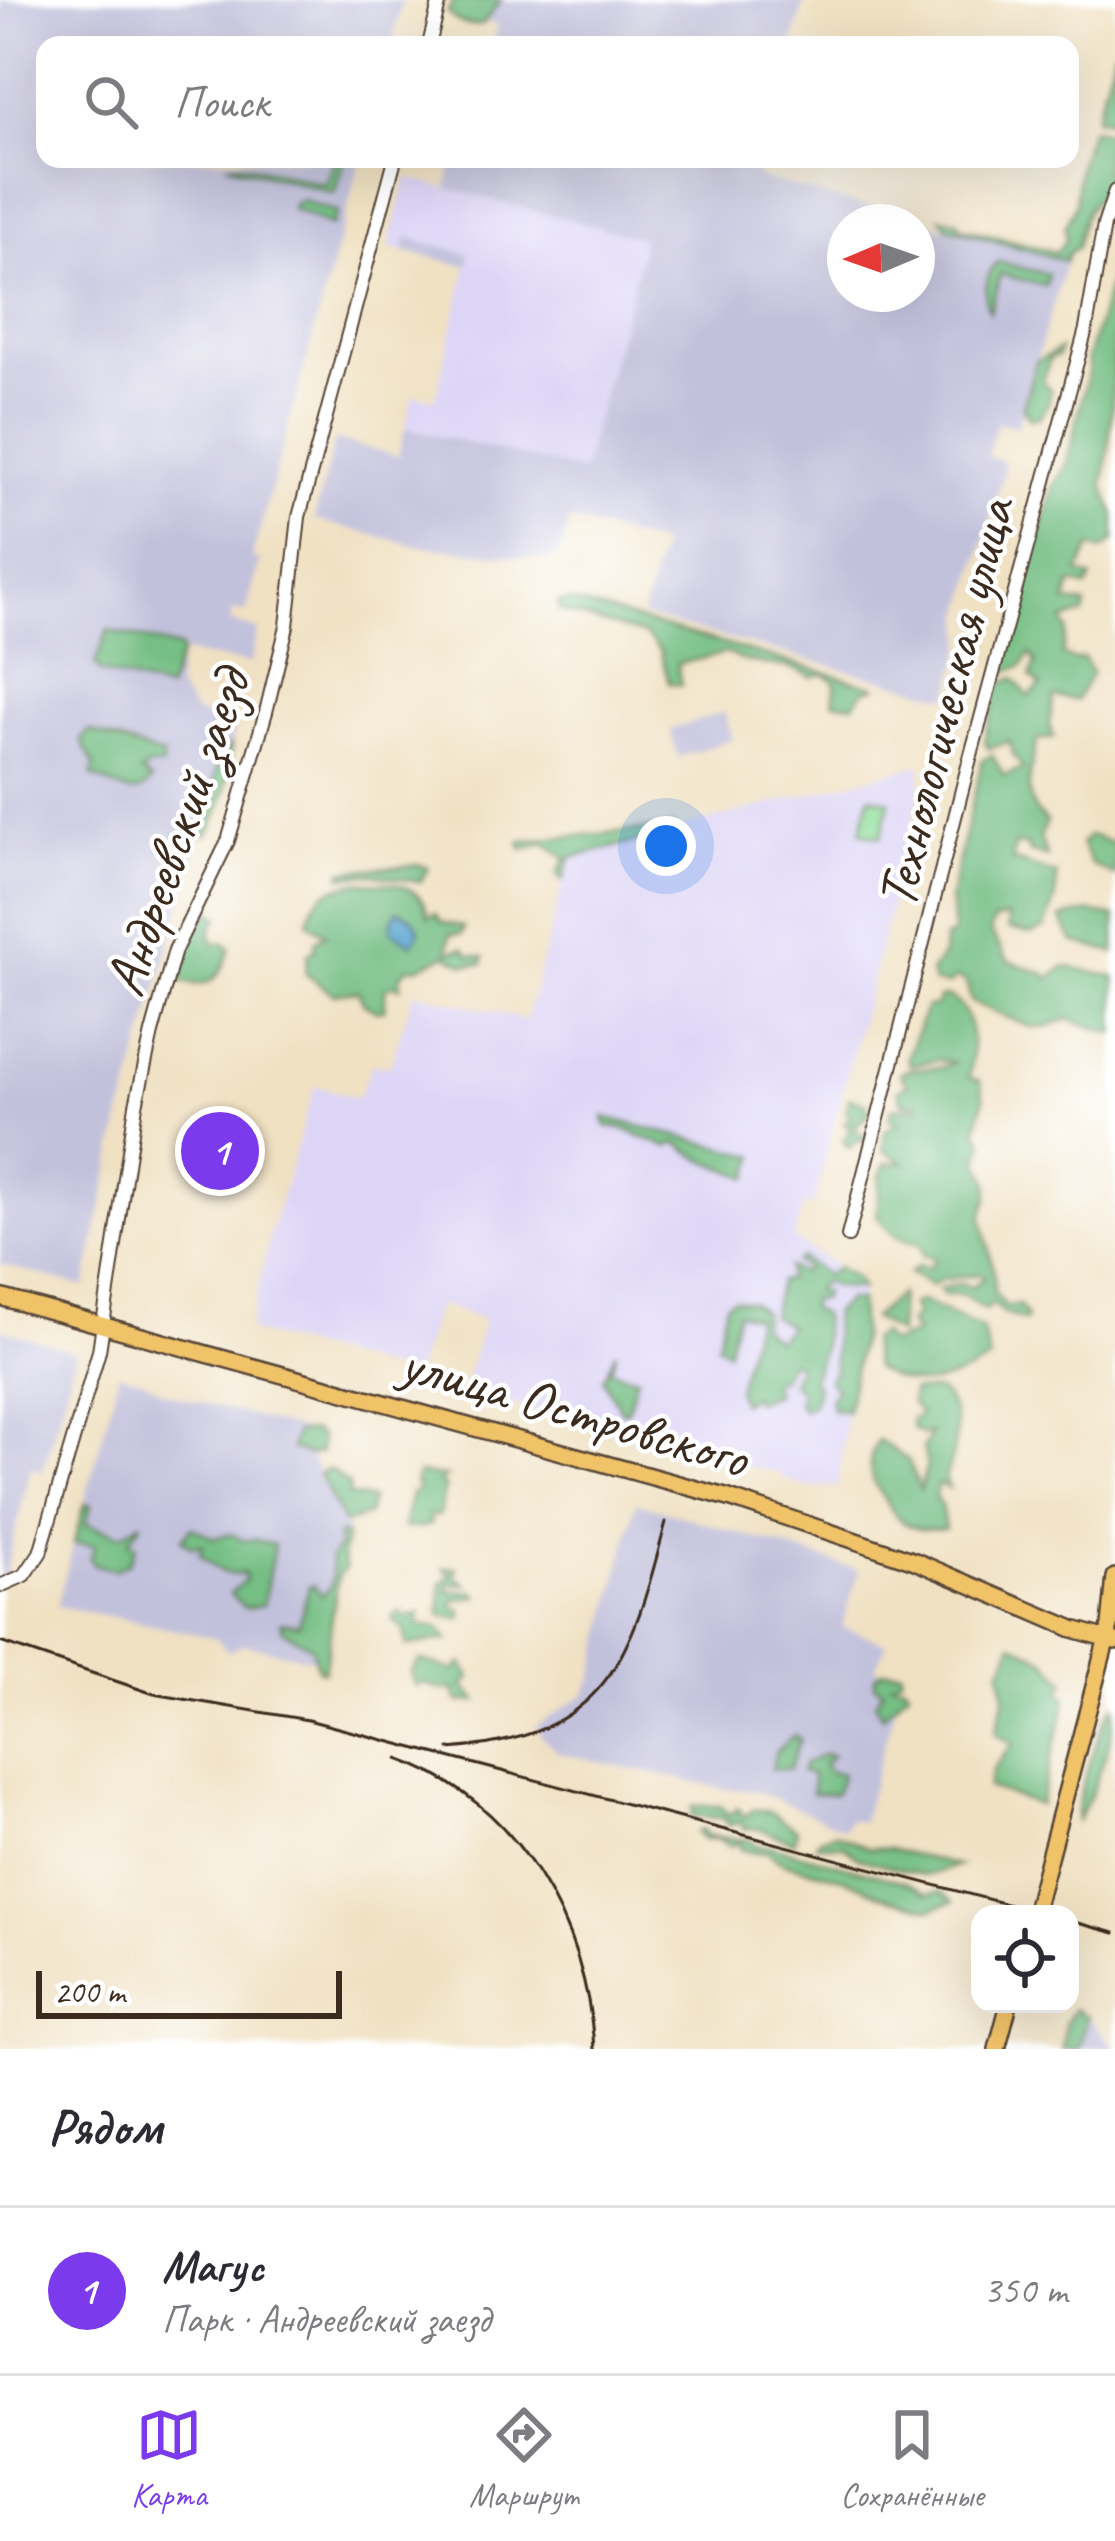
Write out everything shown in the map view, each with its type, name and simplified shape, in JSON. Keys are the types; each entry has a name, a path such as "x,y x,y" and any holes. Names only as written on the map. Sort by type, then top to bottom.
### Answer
{"main road":[{"name":"улица Островского","path":"0,1297 729,1498 915,1561 1073,1629 1112,1631"},
{"path":"1036,1905 1112,1631 1115,1577"},
{"path":"997,2049 1007,2013"}],"street":[{"path":"431,36 440,0"},
{"name":"Андреевский заезд","path":"0,1586 25,1575 40,1553 99,1351 134,1119 152,1033 176,950 228,841 255,751 287,626 299,517 392,168"},
{"name":"Технологическая улица","path":"848,1236 1086,329 1104,225 1115,191"}],"shaded area":[{"path":"0,0 403,0 393,36 36,36 36,168 359,168 252,558 260,561 246,613 233,610 230,622 258,630 251,664 181,653 176,686 195,713 236,724 208,834 200,836 122,1116 85,1287 0,1264"},
{"path":"490,0 805,0 795,36 494,36 497,25 485,22"},
{"path":"452,168 759,168 757,177 856,204 827,204 827,312 935,312 935,225 1066,261 1017,427 997,422 987,456 1005,467 963,615 964,641 949,697 642,616 661,545 569,520 560,555 549,560 418,546 314,520 334,440 398,456 405,428 582,471 642,247 640,238 447,188"},
{"path":"407,178 640,237 642,247 582,472 405,428 413,395 435,399 470,255 407,238 404,251 389,247"},
{"path":"407,237 470,254 467,266 404,251"},
{"path":"724,712 733,739 678,757 670,730"},
{"path":"921,764 919,796 813,1206 804,1204 793,1239 856,1279 861,1289 838,1486 812,1488 780,1478 780,1473 694,1455 463,1390 484,1320 437,1304 414,1376 249,1331 271,1230 315,1086 358,1098 372,1064 390,1066 414,992 526,1020 570,858"},
{"path":"0,1329 76,1352 43,1471 31,1468 4,1579 0,1578"},
{"path":"119,1373 145,1380 162,1392 309,1432 305,1445 347,1531 322,1661 243,1644 228,1652 216,1638 57,1606"},
{"path":"636,1502 859,1570 842,1627 887,1643 876,1666 895,1706 862,1822 849,1819 844,1829 757,1791 725,1789 558,1753 542,1737 536,1726 584,1695 593,1677"},
{"path":"1087,2017 1115,2048 1115,2049 1078,2049"}],"green space":[{"path":"454,0 501,0 482,25 467,25 447,12"},
{"path":"1115,48 1115,119 1095,119"},
{"path":"1091,128 1109,133 1108,175 1102,195 1091,204 1077,247 1066,261 947,227 941,218 1056,252 1066,240 1079,163"},
{"path":"242,168 259,168 325,184 331,168 342,168 334,193"},
{"path":"302,200 337,212 332,226 292,209 294,202"},
{"path":"998,262 1048,274 1045,286 1000,274 990,312 986,286"},
{"path":"1115,265 1112,408 1103,484 1115,515 1115,541 1102,550 1090,547 1079,573 1092,578 1087,587 1071,584 1066,602 1086,605 1084,614 1063,620 1067,630 1062,655 1083,658 1092,673 1076,700 1054,697 1049,724 1054,737 1037,740 1030,795 1032,805 1047,822 1040,838 1047,857 1015,844 1012,860 1057,875 1055,900 1045,928 1032,934 1008,929 1008,917 994,920 990,931 1008,961 1049,979 1065,966 1115,977 1115,1034 1068,1019 1030,1027 971,1002 966,982 955,978 949,985 934,983 930,973 943,955 944,938 953,935 950,898 982,761 992,755 1004,776 1023,768 1010,741 989,749 984,741 1000,684 1014,678 1029,697 1041,685 1031,677 1036,662 1030,653 1023,666 1000,679 1054,484 1066,467 1089,368 1087,359"},
{"path":"1060,349 1058,356 1050,358 1043,381 1051,391 1048,405 1038,418 1029,418 1023,407 1036,361"},
{"path":"558,602 573,602 877,687 864,690 854,704 833,702 836,682 824,674 810,677 727,653 677,664 681,685 669,683 660,651 645,635 560,611"},
{"path":"108,630 179,648 167,690 101,672 95,664"},
{"path":"89,731 163,756 162,766 141,773 151,781 138,792 92,776 94,765 81,740"},
{"path":"231,745 221,803 208,834 200,835 216,759"},
{"path":"870,796 890,801 881,837 861,832"},
{"path":"673,827 673,833 570,858 563,881 557,874 566,858 544,843 523,850 521,846 521,841"},
{"path":"1090,835 1115,844 1115,876 1092,865 1081,844"},
{"path":"428,868 420,882 372,874 341,876 342,871"},
{"path":"358,882 411,890 428,916 435,913 442,922 464,927 462,934 450,934 448,952 463,948 469,955 484,957 483,964 465,964 446,955 417,968 408,967 400,976 401,987 385,989 385,1009 378,1011 364,1004 358,991 333,994 306,974 308,953 326,934 308,922 314,904 324,894"},
{"path":"210,911 219,916 210,932 213,943 230,947 223,966 207,983 179,980 186,949"},
{"path":"1090,912 1115,917 1115,953 1073,942 1061,918"},
{"path":"949,997 969,1022 969,1078 980,1081 984,1099 977,1130 984,1142 979,1160 989,1182 982,1217 994,1293 1007,1307 1019,1305 1025,1321 993,1304 984,1310 963,1295 943,1295 939,1289 961,1283 971,1287 985,1277 980,1274 931,1286 909,1273 918,1266 929,1269 935,1258 923,1256 920,1244 895,1236 877,1216 880,1176 886,1163 904,1162 883,1150 885,1130 898,1124 889,1119 892,1108 919,1108 902,1103 898,1090 907,1084 900,1073 953,1063 938,1060 910,1065 907,1058 926,1007"},
{"path":"849,1098 866,1103 870,1114 856,1125 856,1132 866,1135 863,1142 855,1141 850,1148 843,1142 850,1128 844,1123 851,1117 845,1111"},
{"path":"604,1117 756,1156 749,1178 701,1159 677,1143 667,1147 606,1126"},
{"path":"801,1258 827,1275 837,1267 856,1279 861,1289 824,1282 815,1291 824,1293 821,1300 810,1300 810,1309 823,1316 823,1348 812,1379 817,1388 813,1404 802,1410 798,1403 800,1392 791,1382 798,1365 789,1361 781,1378 773,1380 774,1394 756,1401 752,1396 741,1403 737,1390 756,1317 737,1312 727,1351 717,1345 726,1303 733,1299 751,1302 763,1312 762,1328 776,1340 789,1326 771,1316 779,1281 788,1279 788,1267 801,1273 805,1268 796,1262"},
{"path":"900,1294 898,1334 872,1318"},
{"path":"847,1300 859,1301 861,1334 847,1411 832,1409 830,1399 836,1389 828,1380 834,1371 833,1313"},
{"path":"921,1301 982,1329 990,1360 946,1380 919,1384 874,1368 870,1341 881,1333 889,1344 916,1334 908,1323 916,1315 911,1305"},
{"path":"616,1351 611,1370 637,1377 627,1412 621,1411 603,1379"},
{"path":"912,1391 939,1391 955,1421 955,1444 945,1478 949,1488 937,1484 935,1497 945,1529 906,1524 888,1505 871,1473 878,1440 908,1460 920,1490 927,1466 923,1448 931,1433 923,1435 912,1428 911,1419 921,1414 911,1404"},
{"path":"313,1431 320,1437 320,1453 308,1455 291,1449 295,1433"},
{"path":"329,1469 349,1485 349,1496 371,1499 368,1515 344,1524 319,1473"},
{"path":"418,1474 446,1477 439,1482 445,1487 439,1516 429,1515 431,1524 421,1528 403,1527 411,1494 418,1490"},
{"path":"84,1504 91,1505 86,1524 121,1535 142,1522 129,1542 136,1545 129,1563 114,1570 93,1564 95,1545 74,1543"},
{"path":"192,1527 214,1538 230,1534 274,1545 263,1605 244,1608 230,1594 245,1580 244,1573 220,1570 200,1554 202,1545 192,1547 182,1539"},
{"path":"340,1534 346,1536 345,1569 339,1574 324,1671 318,1670 311,1647 283,1630 281,1622 299,1624 309,1587 313,1585 322,1595 330,1587 331,1558"},
{"path":"444,1568 457,1568 455,1576 466,1584 450,1584 448,1591 478,1596 454,1600 452,1606 462,1610 462,1619 440,1615 441,1583 451,1576"},
{"path":"399,1611 407,1618 420,1613 419,1625 438,1628 448,1640 406,1646 404,1629 392,1620"},
{"path":"1013,1643 1046,1660 1066,1681 1061,1691 1067,1697 1040,1805 988,1788 993,1770 1013,1744 996,1733 1005,1695 1001,1671"},
{"path":"420,1660 454,1671 462,1663 471,1678 463,1686 477,1701 458,1702 453,1689 424,1683 416,1686 411,1673"},
{"path":"883,1670 901,1670 901,1677 892,1682 909,1690 882,1716 875,1702 883,1690 875,1685 875,1676"},
{"path":"1115,1705 1102,1765 1077,1821 1090,1761"},
{"path":"795,1735 800,1739 789,1769 772,1769 776,1751"},
{"path":"825,1754 832,1756 823,1765 842,1774 835,1794 812,1793 812,1775 801,1772 804,1764"},
{"path":"693,1806 720,1806 729,1815 738,1808 744,1817 754,1809 770,1812 797,1830 794,1842 760,1829 744,1829 741,1823 728,1825 724,1818 692,1816"},
{"path":"703,1829 708,1836 751,1840 758,1846 904,1882 927,1894 942,1892 953,1902 931,1909 892,1899 842,1878 784,1863 765,1851 740,1849 740,1842 731,1846 718,1839 703,1839 697,1832"},
{"path":"835,1833 869,1848 958,1866 925,1876 858,1858 843,1845 816,1845 820,1838"},
{"path":"1071,2013 1087,2017 1078,2049 1062,2049 1065,2023"}],"water":[{"path":"397,910 417,926 412,944 392,931"}],"railway":[{"path":"449,1749 503,1741 545,1728 578,1708 604,1682 640,1613 666,1522"},
{"path":"0,1642 154,1694 308,1720 1010,1905"},
{"path":"398,1759 441,1778 478,1804 511,1836 538,1873 561,1914 577,1958 594,2049"},
{"path":"1079,1923 1115,1933"}],"place":[{"name":"Магус","path":"220,1151"}]}
